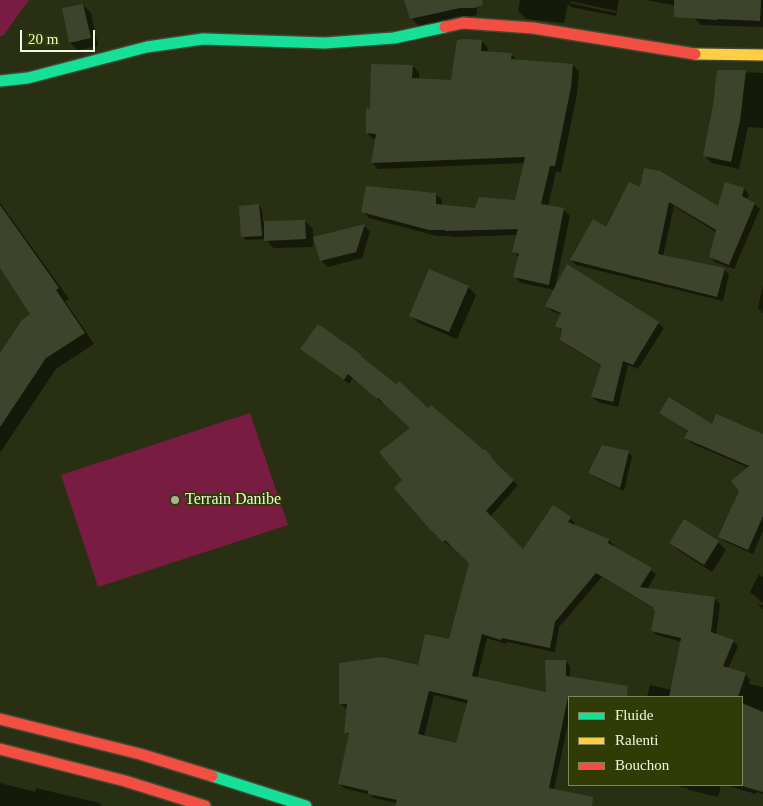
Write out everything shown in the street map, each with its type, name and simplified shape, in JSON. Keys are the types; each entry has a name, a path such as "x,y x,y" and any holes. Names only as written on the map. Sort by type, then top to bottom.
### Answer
{"street":[{"path":"0,81 28,78 146,47 203,39 325,43 394,38 463,23 533,28 696,54 763,55"},
{"path":"0,719 140,754 306,806"},
{"path":"0,749 125,781 206,806"}],"shaded area":[{"path":"0,0 29,0 3,36 0,36"},
{"name":"Terrain Danibe","path":"250,413 288,525 98,587 61,475"}],"building":[{"path":"404,0 482,0 483,5 410,19"},
{"path":"674,0 761,0 760,21 674,17"},
{"path":"83,4 91,38 69,43 62,8"},
{"path":"457,40 482,40 481,51 512,53 511,59 573,64 571,87 555,166 550,166 541,204 564,208 549,285 513,277 519,254 512,252 518,229 429,230 361,212 366,186 436,193 436,204 475,208 479,197 515,200 525,157 371,163 376,134 366,133 366,108 370,109 371,64 413,65 412,78 451,80"},
{"path":"717,70 746,70 740,121 731,162 703,156 713,105"},
{"path":"644,168 660,171 718,206 725,182 744,188 742,196 755,203 729,265 709,257 716,230 669,202 658,254 725,268 717,297 570,260 593,219 606,227 629,182 640,187"},
{"path":"259,204 262,236 241,237 239,206"},
{"path":"0,205 59,288 56,290 85,333 46,358 0,427 0,353 22,320 30,314 0,268"},
{"path":"305,220 306,239 264,241 264,221"},
{"path":"365,224 356,252 320,261 313,237"},
{"path":"567,264 659,322 633,365 623,361 613,402 591,397 601,365 560,340 562,329 555,326 561,313 545,306"},
{"path":"429,269 469,286 449,332 409,316"},
{"path":"318,324 362,355 396,384 399,381 428,408 431,405 485,449 514,480 486,511 523,549 553,505 571,517 568,522 609,539 608,543 652,568 640,587 715,597 711,632 734,640 723,666 746,673 738,696 669,696 681,638 651,631 654,608 596,573 555,622 550,648 502,638 501,640 482,634 472,676 546,692 545,660 566,660 566,676 628,686 627,696 568,696 549,788 593,797 592,806 395,806 397,800 368,794 368,791 338,784 349,733 344,733 347,704 339,704 339,663 382,657 418,665 425,634 449,639 469,563 428,527 394,488 402,480 379,452 410,428 378,398 348,374 344,380 300,349","holes":["429,691 468,700 456,743 418,734"]},
{"path":"669,397 712,424 716,414 763,434 763,516 748,550 718,537 739,491 731,481 749,466 684,438 688,431 659,413"},
{"path":"602,445 629,451 620,488 588,473"},
{"path":"684,519 719,541 704,565 669,543"},
{"path":"743,703 763,712 763,792 742,786"}],"traffic: fast":[{"path":"0,81 28,78 147,47 203,39 325,43 394,38 445,27"},
{"path":"212,776 306,806"}],"traffic: slow":[{"path":"695,54 763,55"}],"traffic: jam":[{"path":"445,27 463,23 533,28 695,54"},
{"path":"0,719 140,754 212,776"},
{"path":"0,749 125,781 205,806"}],"place":[{"name":"Terrain Danibe","path":"175,500"}]}
